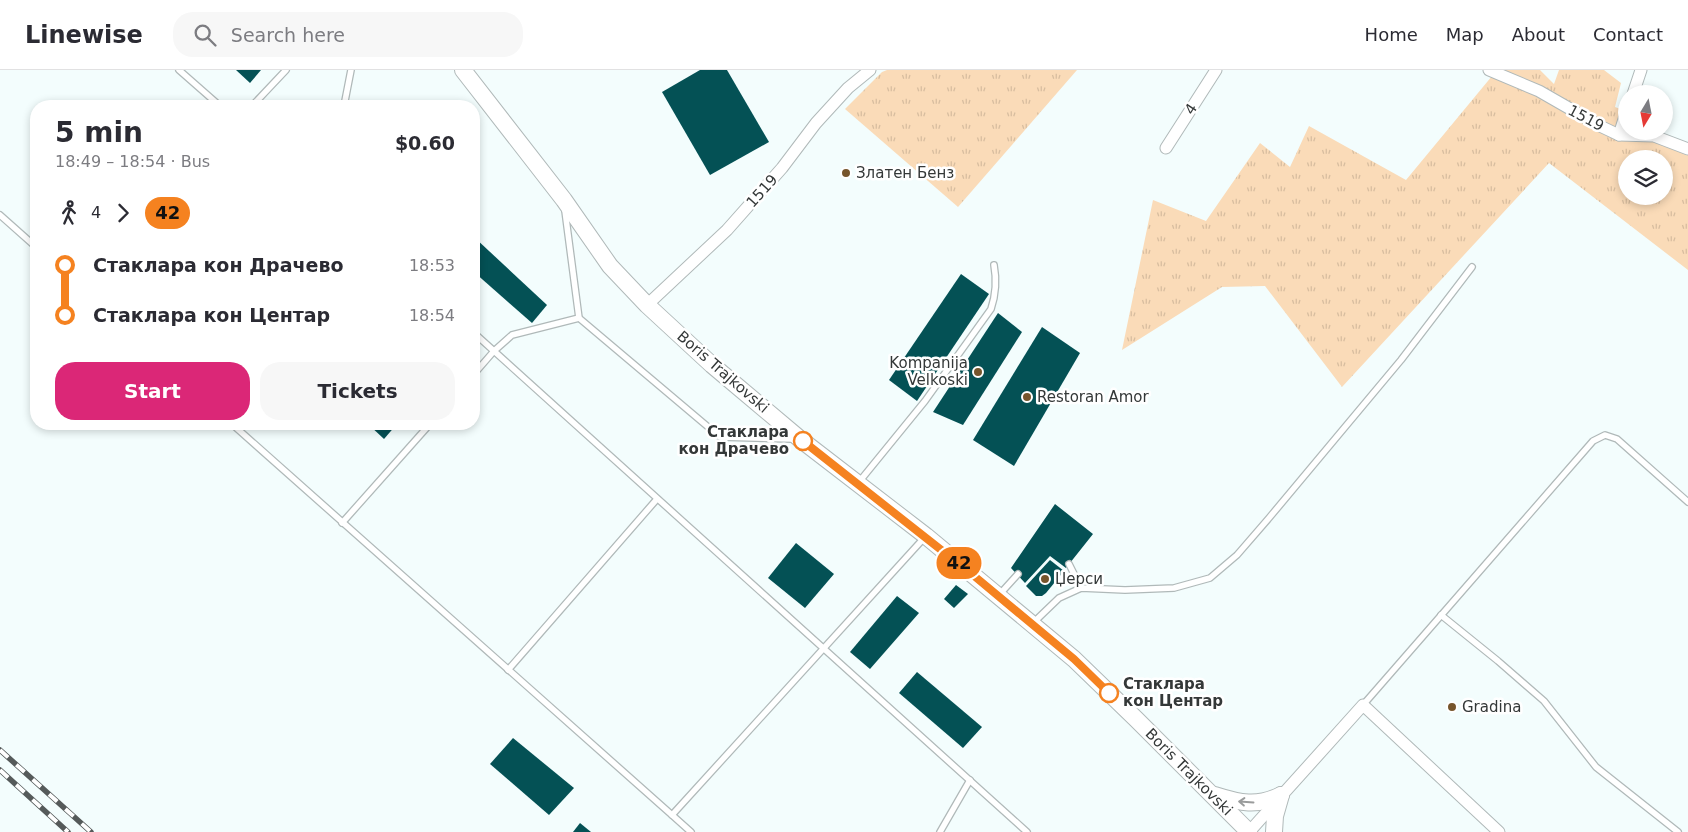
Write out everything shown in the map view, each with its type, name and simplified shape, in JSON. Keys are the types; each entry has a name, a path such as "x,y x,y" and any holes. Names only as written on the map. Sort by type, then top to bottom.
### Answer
{"main road":[{"name":"Boris Trajkovski","path":"463,70 564,200 610,266 647,306 712,366 800,439 926,536 1074,659 1249,832"},
{"path":"1211,793 1234,801 1248,803 1270,801 1281,795"},
{"path":"1274,832 1275,816 1281,795"}],"street":[{"name":"1519","path":"647,306 727,230 782,168 816,123 848,88 870,70"},
{"name":"4","path":"1166,148 1216,70"},
{"name":"1519","path":"1489,70 1539,92 1618,135"},
{"path":"1636,85 1641,70"},
{"name":"1519","path":"1664,140 1688,149"},
{"path":"1249,832 1363,705 1499,832"}],"lane":[{"path":"179,70 213,100"},
{"path":"258,100 286,70"},
{"path":"345,100 351,70"},
{"path":"564,200 579,318 720,437 800,439"},
{"path":"0,215 30,242"},
{"path":"858,483 925,401 991,309 997,281 994,265"},
{"path":"1031,624 1059,598 1081,588 1125,590 1174,588 1210,578 1237,554 1269,518 1401,360 1472,267"},
{"path":"480,367 512,335 579,318"},
{"path":"480,338 1027,832"},
{"path":"239,430 691,832"},
{"path":"342,523 425,430"},
{"path":"1363,705 1593,441 1605,435 1617,440 1688,502"},
{"path":"508,670 657,498"},
{"path":"672,815 926,536"},
{"path":"1069,564 1081,588"},
{"path":"998,597 1018,574"},
{"path":"1441,615 1544,701 1596,767 1678,832"},
{"path":"940,832 970,780"}],"green space":[{"path":"887,70 1077,70 958,207 845,109 882,72"},
{"path":"1497,70 1540,70 1554,84 1559,70 1604,70 1621,83 1618,85 1615,107 1618,108 1618,140 1671,140 1675,143 1688,145 1688,270 1549,163 1342,387 1265,286 1222,287 1122,350 1153,200 1206,221 1260,143 1290,167 1309,126 1406,180"}],"building":[{"path":"236,70 261,70 250,83"},
{"path":"700,70 727,70 769,142 710,175 662,92"},
{"path":"480,243 547,305 532,323 480,277"},
{"path":"961,274 989,294 917,401 889,380"},
{"name":"Kompanija Velkoski","path":"998,313 1022,332 963,425 933,412"},
{"name":"Restoran Amor","path":"1042,327 1080,353 1014,466 973,440"},
{"path":"374,430 392,430 384,439"},
{"path":"1055,504 1093,534 1066,568 1050,556 1025,583 1011,568"},
{"path":"796,543 834,574 805,608 768,578"},
{"name":"Џерси","path":"1050,560 1064,571 1046,593 1042,596 1036,596 1026,586"},
{"path":"956,585 968,594 954,608 944,599"},
{"path":"897,596 919,613 870,669 850,652"},
{"path":"917,672 982,727 963,748 899,693"},
{"path":"513,738 574,788 549,815 490,764"},
{"path":"580,823 591,832 573,832"}],"railway":[{"path":"0,750 91,832"},
{"path":"0,770 68,832"}],"bus line":[{"name":"42","path":"803,441 926,536 1074,659 1109,693"}],"place":[{"name":"Златен Бенз","path":"846,173"},
{"name":"Kompanija Velkoski","path":"978,372"},
{"name":"Restoran Amor","path":"1027,397"},
{"name":"Стаклара кон Драчево","path":"803,441"},
{"name":"Џерси","path":"1045,579"},
{"name":"Стаклара кон Центар","path":"1109,693"},
{"name":"Gradina","path":"1452,707"}]}
